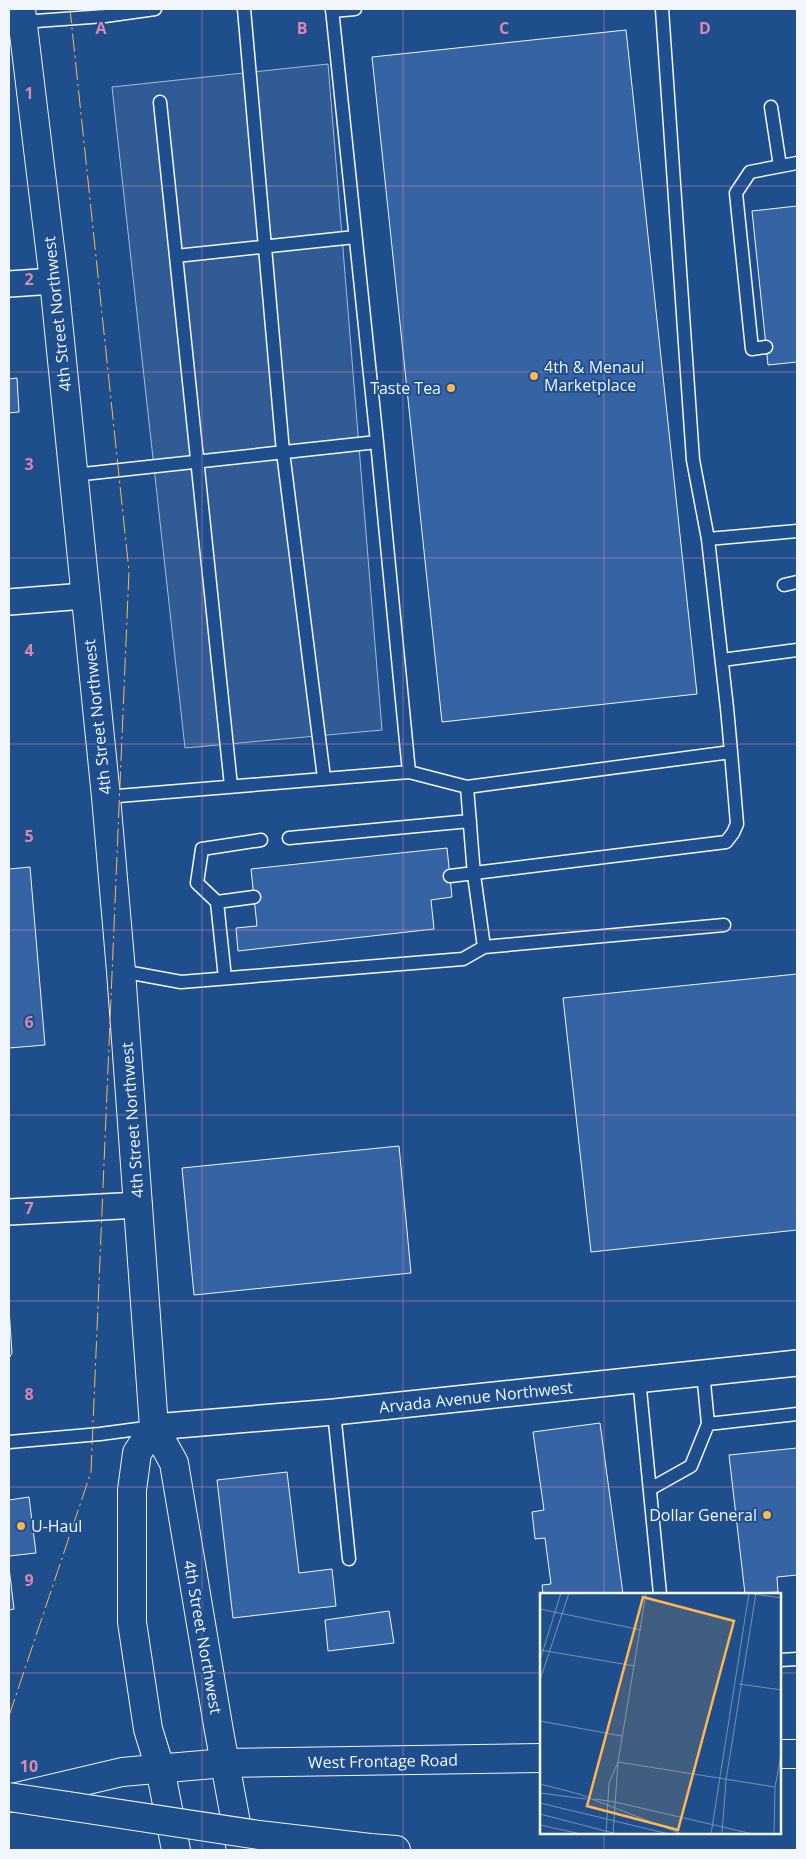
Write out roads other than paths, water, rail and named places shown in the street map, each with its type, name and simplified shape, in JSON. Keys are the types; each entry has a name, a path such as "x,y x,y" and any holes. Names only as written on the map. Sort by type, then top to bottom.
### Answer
{"main road":[{"name":"4th Street Northwest","path":"22,16 54,281 74,475 84,596 106,798 121,970 154,1426 174,1463 241,1850"},
{"path":"154,1426 137,1452 132,1490 132,1622 148,1729 160,1768 176,1850"},
{"path":"781,1754 797,1754"},
{"name":"West Frontage Road","path":"9,1798 122,1772 225,1763 540,1758"},
{"path":"9,1798 259,1835 383,1849"}],"street":[{"path":"9,284 54,281"},
{"path":"9,602 84,596"},
{"path":"9,1212 138,1206"},
{"name":"Arvada Avenue Northwest","path":"154,1426 334,1412 703,1372 796,1366"}],"lane":[{"path":"22,16 105,16 156,9"},
{"path":"244,9 283,452 324,778"},
{"path":"355,9 332,10 409,772"},
{"path":"450,876 726,842 733,833 736,824 722,660 708,539 693,460 662,9"},
{"path":"160,102 231,786"},
{"path":"771,107 780,166"},
{"path":"766,347 752,349 736,193 750,172 797,163"},
{"path":"176,256 355,237"},
{"path":"74,475 377,442"},
{"path":"708,539 797,531"},
{"path":"784,585 797,582"},
{"path":"722,660 797,650"},
{"path":"106,798 409,772 467,787 731,752"},
{"path":"467,787 474,874 484,947"},
{"path":"290,838 470,821"},
{"path":"225,978 217,902 197,883 202,849 261,840"},
{"path":"217,902 254,897"},
{"path":"121,970 181,982 464,959 484,947 724,925"},
{"path":"650,1489 691,1466 708,1424 703,1372"},
{"path":"640,1379 660,1593"},
{"path":"334,1412 349,1559"},
{"path":"708,1424 797,1414"},
{"path":"9,1442 100,1434 154,1426"},
{"path":"781,1660 797,1658"}],"place":[{"name":"4th & Menaul Marketplace","path":"534,376"},
{"name":"Taste Tea","path":"451,388"},
{"name":"Dollar General","path":"767,1515"},
{"name":"U-Haul","path":"21,1526"}]}
